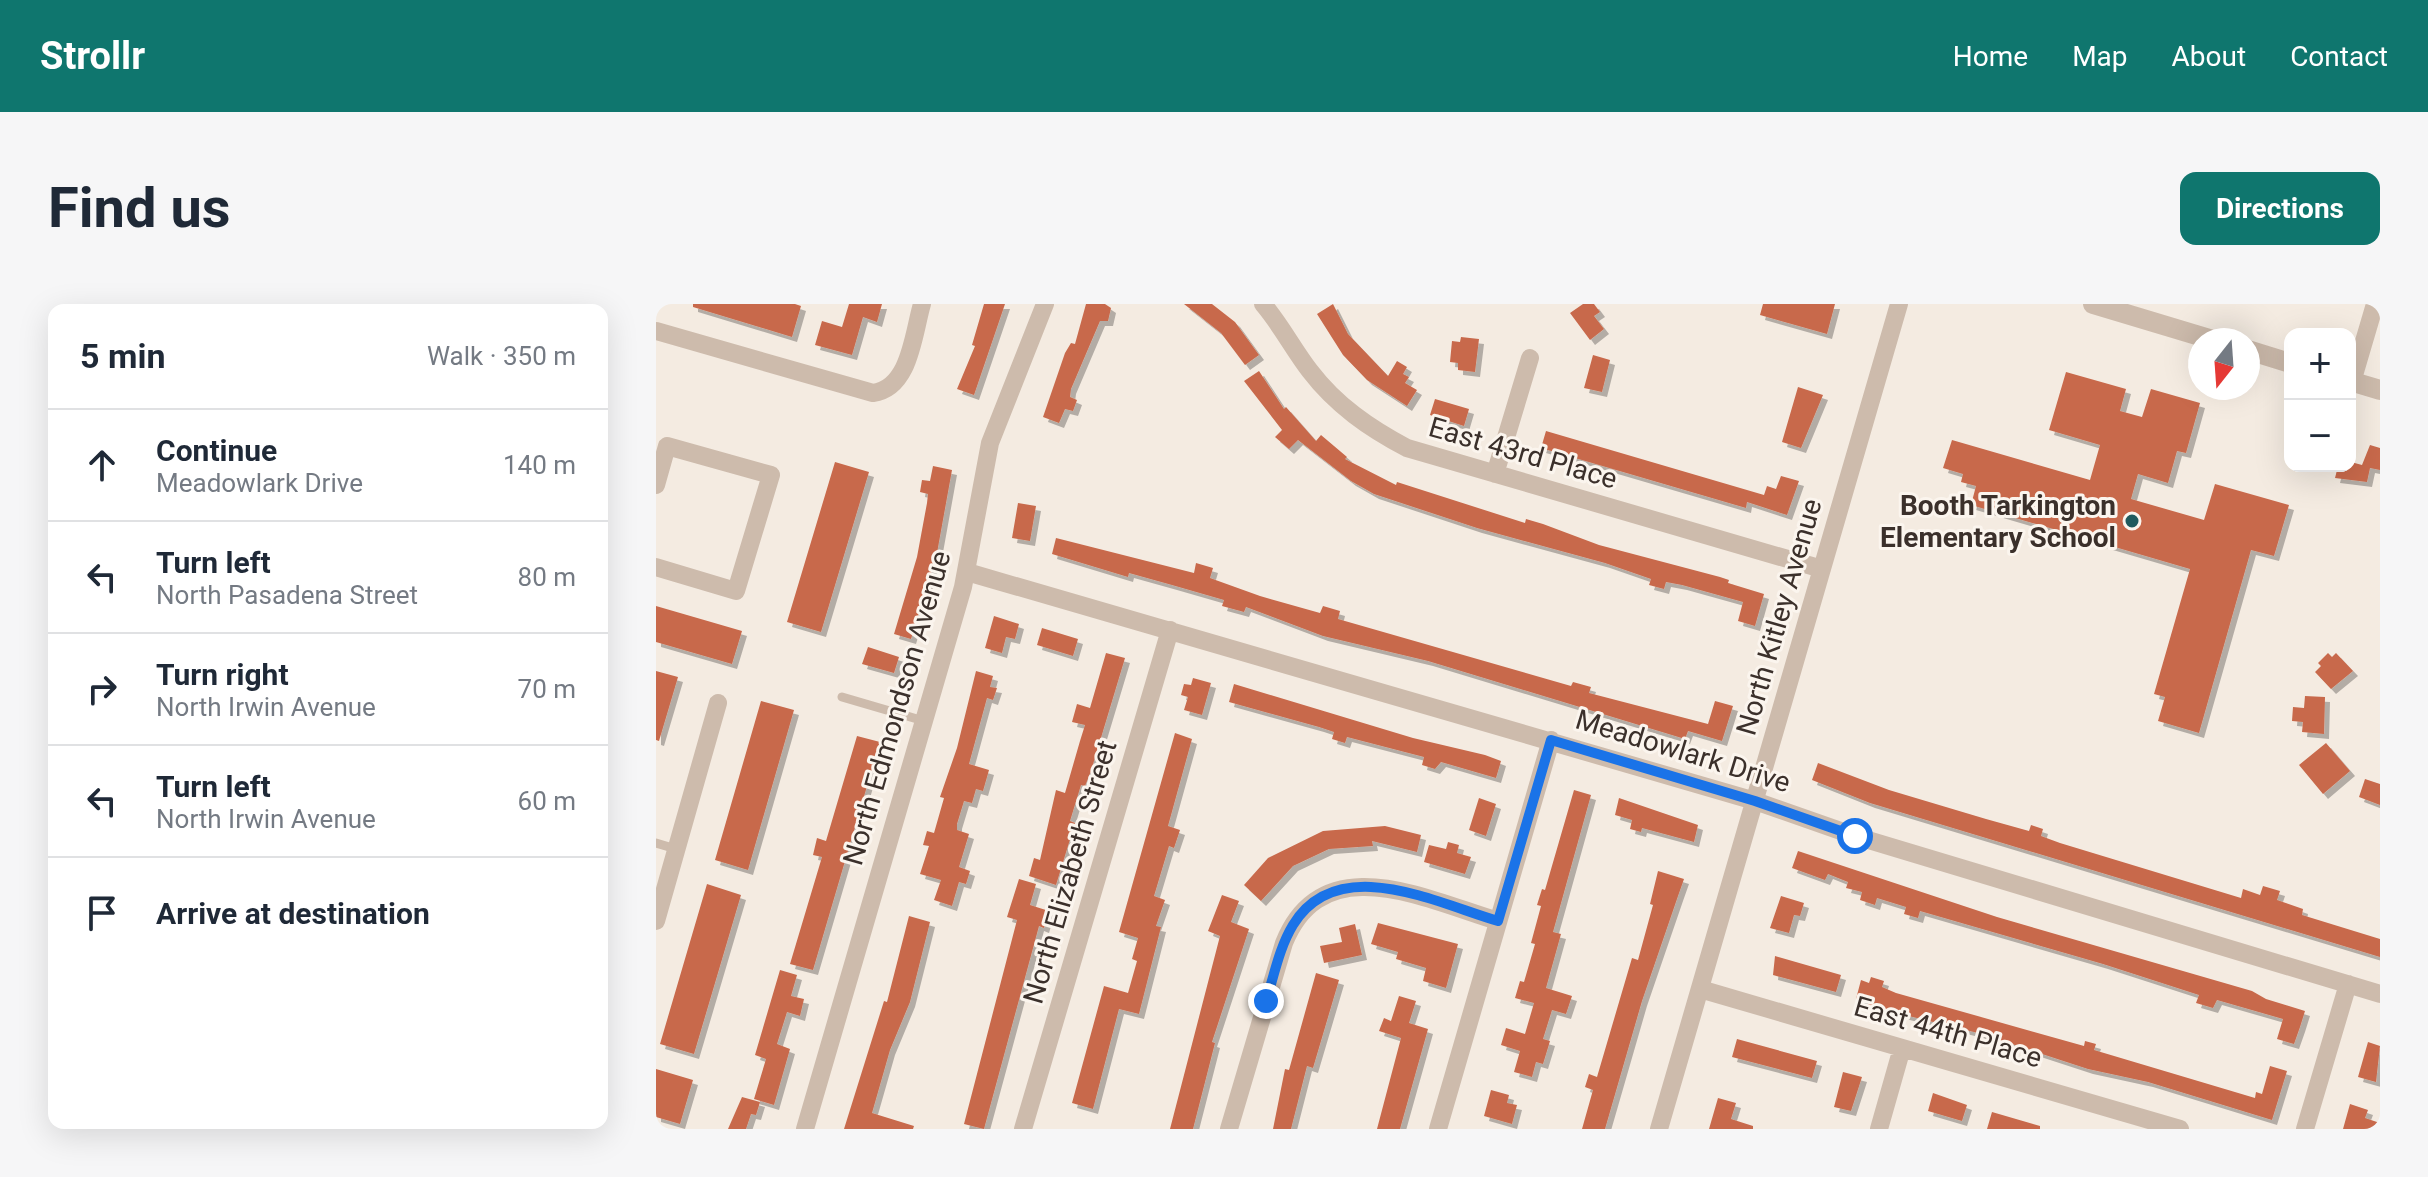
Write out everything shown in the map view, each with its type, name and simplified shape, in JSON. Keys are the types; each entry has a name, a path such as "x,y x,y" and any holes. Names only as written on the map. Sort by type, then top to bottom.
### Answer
{"street":[{"path":"656,331 870,393 891,388 903,371 922,304"},
{"name":"North Edmondson Avenue","path":"805,1129 967,572 990,443 1045,304"},
{"name":"East 43rd Place","path":"1263,304 1318,382 1364,424 1420,453 1822,569"},
{"name":"North Kitley Avenue","path":"1659,1129 1899,304"},
{"path":"2093,304 2188,332"},
{"path":"2356,365 2375,304"},
{"path":"2260,354 2284,361"},
{"path":"1495,474 1530,358"},
{"path":"2356,383 2380,390"},
{"path":"656,485 667,446 771,475 736,591 656,567"},
{"name":"Meadowlark Drive","path":"967,572 1551,740 1755,801 1855,836 2380,994"},
{"name":"North Elizabeth Street","path":"1023,1129 1170,630"},
{"path":"656,921 660,889 676,849 718,703"},
{"path":"1438,1129 1551,740"},
{"path":"1229,1129 1284,943 1294,924 1313,903 1347,887 1381,886 1498,921"},
{"path":"2305,1129 2348,984"},
{"name":"East 44th Place","path":"1700,989 2180,1129"},
{"path":"1879,1129 1902,1048"}],"lane":[{"path":"842,697 924,721"},
{"path":"656,843 676,849"}],"building":[{"path":"693,304 801,306 792,337 693,307"},
{"path":"849,304 882,304 877,322 863,317 852,355 815,345 822,321 842,327"},
{"path":"984,304 1005,304 974,395 957,389 975,346 972,345"},
{"path":"1086,304 1105,304 1111,308 1108,321 1100,321 1071,389 1070,397 1077,400 1073,411 1065,409 1059,423 1043,417 1065,353 1071,343 1075,344"},
{"path":"1184,304 1212,304 1235,322 1259,355 1245,365 1221,333"},
{"path":"1333,304 1348,334 1388,376 1397,361 1407,367 1403,374 1409,377 1405,383 1417,390 1407,406 1367,380 1343,355 1317,314"},
{"path":"1583,304 1594,304 1600,312 1594,316 1604,329 1590,340 1570,313"},
{"path":"1763,304 1835,304 1827,334 1760,315"},
{"path":"1461,337 1479,339 1475,372 1458,370 1458,363 1450,362 1452,341 1460,342"},
{"path":"1593,355 1610,360 1602,392 1584,388"},
{"path":"1259,371 1284,409 1286,407 1316,441 1321,435 1347,457 1345,459 1396,485 1397,482 1525,523 1526,519 1543,524 1599,545 1720,577 1729,580 1728,583 1764,594 1755,626 1738,621 1743,602 1666,582 1664,589 1649,585 1651,579 1605,563 1477,528 1374,494 1351,481 1298,440 1289,449 1275,437 1282,430 1244,381"},
{"path":"2066,372 2126,389 2120,411 2142,417 2151,389 2200,403 2186,453 2177,451 2168,483 2138,474 2131,499 2204,520 2215,484 2289,505 2274,556 2251,550 2199,733 2158,721 2165,697 2154,694 2190,569 1971,505 1976,486 1961,482 1963,474 1943,468 1952,440 2090,480 2100,445 2049,430"},
{"path":"1798,387 1823,395 1801,448 1782,442"},
{"path":"1435,399 1469,409 1464,426 1430,415"},
{"path":"1546,431 1764,495 1767,486 1776,489 1781,476 1799,481 1787,515 1747,502 1746,508 1541,448"},
{"path":"2370,445 2380,448 2380,470 2370,468 2367,482 2335,478 2336,472 2356,472 2356,463 2362,465"},
{"path":"835,462 869,472 821,632 787,622"},
{"path":"933,466 952,470 937,553 911,639 894,634 917,557 927,503 928,494 920,492 922,480 930,481"},
{"path":"1018,503 1036,506 1030,541 1012,538"},
{"path":"1056,538 1194,573 1196,563 1213,568 1210,578 1260,596 1320,613 1323,606 1340,611 1338,619 1571,686 1573,682 1591,687 1589,693 1708,724 1715,701 1733,706 1722,741 1688,731 1685,739 1428,661 1323,636 1246,607 1244,612 1222,606 1224,600 1129,573 1128,577 1052,554"},
{"path":"656,606 742,631 732,664 656,642"},
{"path":"994,616 1019,624 1015,639 1006,637 1002,653 985,648"},
{"path":"1042,628 1078,639 1073,656 1037,645"},
{"path":"868,647 899,657 894,673 862,664"},
{"path":"1106,653 1125,658 1091,771 1085,786 1081,785 1070,821 1075,823 1056,885 1029,876 1034,858 1040,860 1056,790 1065,793 1085,725 1072,722 1077,704 1090,708"},
{"path":"2328,653 2332,657 2336,653 2353,671 2331,689 2315,672 2321,666 2318,663"},
{"path":"656,671 678,677 659,741 656,740"},
{"path":"976,671 993,676 990,687 997,688 993,700 987,698 969,764 989,770 983,791 976,789 972,803 964,801 957,824 957,830 969,834 959,867 970,871 966,884 959,882 952,906 934,900 941,880 920,874 929,846 923,845 927,831 934,833 944,798 940,797 957,748"},
{"path":"1193,678 1211,683 1202,715 1184,710 1188,697 1181,695 1184,684 1191,685"},
{"path":"1234,684 1413,738 1485,755 1501,761 1496,778 1441,762 1435,769 1422,765 1424,757 1347,737 1345,743 1332,739 1334,732 1229,702"},
{"path":"2305,696 2325,697 2324,734 2302,732 2303,722 2292,721 2293,707 2304,708"},
{"path":"761,701 794,710 748,870 715,860"},
{"path":"1175,733 1192,739 1168,826 1180,830 1174,848 1169,846 1154,896 1165,900 1156,926 1161,927 1139,1014 1119,1009 1093,1109 1072,1103 1104,986 1128,993 1137,961 1132,959 1138,938 1119,932"},
{"path":"857,736 880,742 813,970 790,964 822,857 813,855 817,838 826,841"},
{"path":"2326,743 2350,771 2323,794 2299,765"},
{"path":"1818,763 1889,790 1986,819 2029,831 2031,825 2043,829 2041,836 2060,843 2241,898 2243,889 2260,895 2263,886 2280,891 2277,900 2303,909 2302,915 2380,939 2380,957 1870,803 1812,780"},
{"path":"2365,779 2380,784 2380,805 2359,797"},
{"path":"1574,790 1591,795 1553,932 1561,934 1546,988 1572,996 1566,1014 1552,1010 1543,1039 1550,1041 1543,1064 1536,1062 1532,1077 1514,1072 1520,1051 1501,1045 1506,1028 1525,1034 1534,1003 1515,998 1520,981 1524,982 1535,944 1531,943 1541,906 1537,905 1542,889 1545,890"},
{"path":"1479,798 1496,804 1486,836 1469,830"},
{"path":"1619,798 1698,825 1694,842 1642,828 1641,832 1630,829 1632,820 1615,815"},
{"path":"1385,826 1421,835 1417,852 1372,841 1373,846 1329,849 1293,866 1261,901 1244,885 1268,858 1323,831"},
{"path":"1448,842 1459,845 1457,853 1471,857 1465,874 1424,862 1429,845 1446,849"},
{"path":"1798,851 1997,917 2252,991 2266,999 2305,1011 2294,1044 2277,1039 2283,1019 2217,1000 2213,1008 2196,1003 2199,995 2103,964 1920,911 1918,918 1904,914 1906,907 1877,898 1875,905 1860,900 1862,892 1846,888 1848,882 1828,874 1825,880 1792,868"},
{"path":"1658,871 1684,879 1642,1001 1605,1129 1582,1129 1593,1090 1585,1087 1589,1074 1597,1077 1632,958 1638,960 1653,905 1650,904"},
{"path":"1019,879 1036,884 1030,905 1049,911 1044,928 1039,926 984,1129 964,1124 1017,920 1007,917"},
{"path":"707,884 741,895 694,1054 660,1044"},
{"path":"1222,895 1239,901 1231,922 1249,929 1212,1042 1215,1043 1193,1129 1170,1129 1220,936 1208,931"},
{"path":"1781,896 1804,903 1800,916 1794,915 1789,933 1770,928"},
{"path":"909,916 930,922 910,1002 890,1050 872,1113 914,1126 913,1129 844,1129 884,1001 887,1002"},
{"path":"1378,923 1458,944 1446,988 1423,981 1426,968 1396,959 1398,952 1371,944"},
{"path":"1355,924 1362,955 1324,963 1320,946 1342,942 1339,928"},
{"path":"1775,956 1841,975 1836,992 1773,975"},
{"path":"780,970 797,975 791,996 804,999 800,1016 787,1012 777,1044 790,1049 774,1105 754,1099 766,1059 755,1055"},
{"path":"1316,973 1339,980 1313,1068 1307,1066 1291,1129 1273,1129 1285,1069 1289,1070"},
{"path":"1871,977 1884,981 1882,987 1896,993 2084,1046 2085,1041 2096,1044 2094,1050 2255,1098 2256,1092 2262,1094 2270,1066 2287,1071 2272,1120 2148,1082 2088,1069 1978,1033 1868,1006 1869,1003 1856,999 1861,980 1869,983"},
{"path":"1399,996 1416,1001 1409,1023 1428,1029 1400,1129 1377,1129 1401,1038 1379,1031 1384,1018 1391,1021"},
{"path":"1737,1039 1817,1061 1812,1078 1732,1057"},
{"path":"2368,1042 2380,1046 2376,1082 2358,1077"},
{"path":"656,1069 693,1080 680,1124 656,1117"},
{"path":"1843,1072 1862,1077 1851,1111 1834,1107"},
{"path":"1491,1090 1509,1095 1507,1103 1517,1105 1512,1124 1484,1116"},
{"path":"1933,1093 1967,1105 1962,1121 1928,1111"},
{"path":"742,1097 760,1102 756,1115 751,1114 746,1129 728,1129"},
{"path":"1718,1098 1736,1103 1731,1119 1753,1126 1753,1129 1709,1129"},
{"path":"2350,1104 2368,1110 2365,1118 2380,1123 2380,1129 2343,1129"},
{"path":"1992,1112 2040,1126 2040,1129 1987,1129"}],"place":[{"name":"Booth Tarkington Elementary School","path":"2132,521"}],"route":[{"path":"1266,1001 1284,943 1294,924 1313,903 1337,890 1359,885 1381,886 1498,921 1551,740 1755,801 1855,836"}]}
